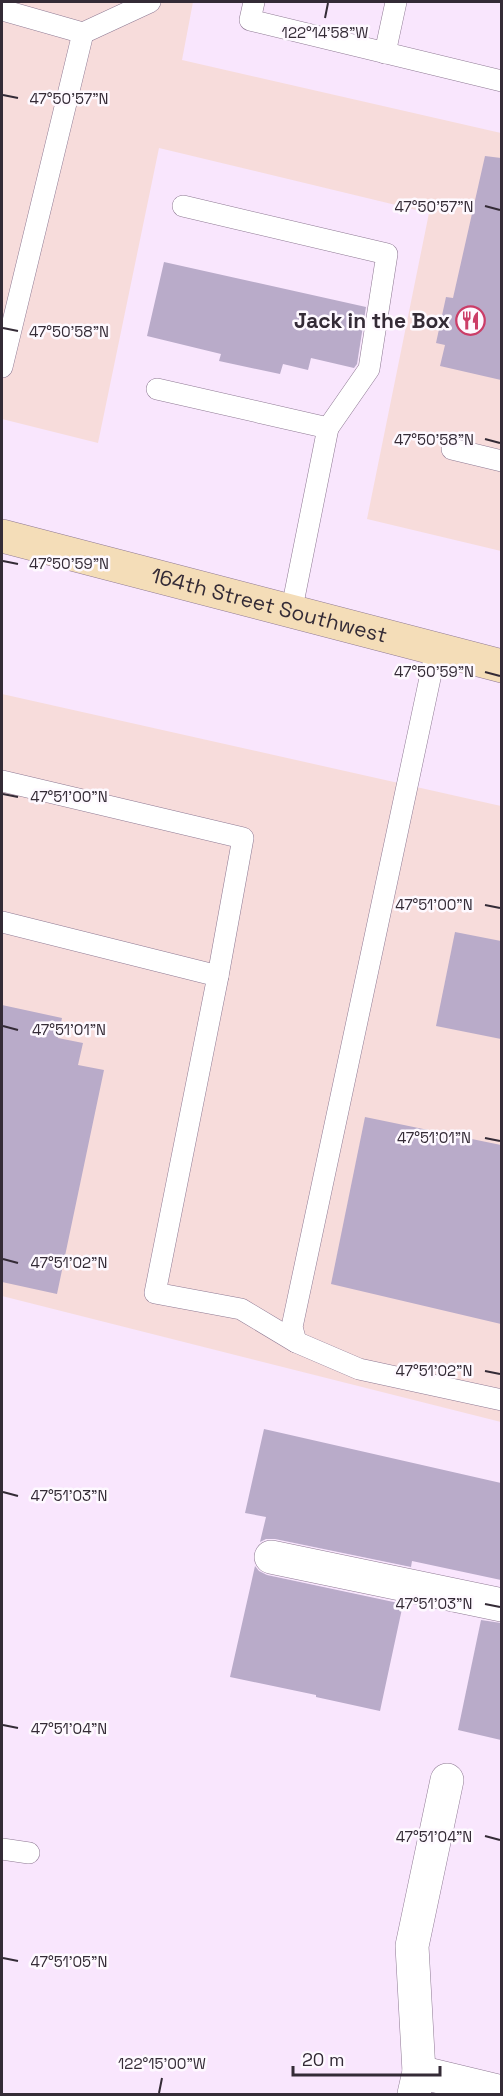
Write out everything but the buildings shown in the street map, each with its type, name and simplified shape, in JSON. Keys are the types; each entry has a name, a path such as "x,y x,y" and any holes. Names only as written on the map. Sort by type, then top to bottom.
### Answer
{"main road":[{"name":"164th Street Southwest","path":"2,536 501,666"}],"street":[{"path":"271,1557 501,1605"},
{"path":"447,1780 412,1946 416,2083 501,2092"}],"lane":[{"path":"2,10 83,33 150,2"},
{"path":"254,2 250,20 501,81"},
{"path":"385,53 396,2"},
{"path":"2,367 83,33"},
{"path":"183,206 387,254 369,369 328,429 291,613"},
{"path":"157,389 328,429"},
{"path":"452,449 501,462"},
{"path":"296,1342 292,1327 436,650"},
{"path":"2,781 243,838 155,1293 241,1309 296,1342 359,1369 501,1400"},
{"path":"2,922 218,976"},
{"path":"2,1849 29,1853"}],"shaded area":[{"path":"2,2 193,2 182,60 501,133 501,551 367,519 429,213 159,148 98,443 2,419"},
{"path":"2,694 501,806 501,1422 2,1296"}],"place":[{"name":"Jack in the Box","path":"471,321"}]}
